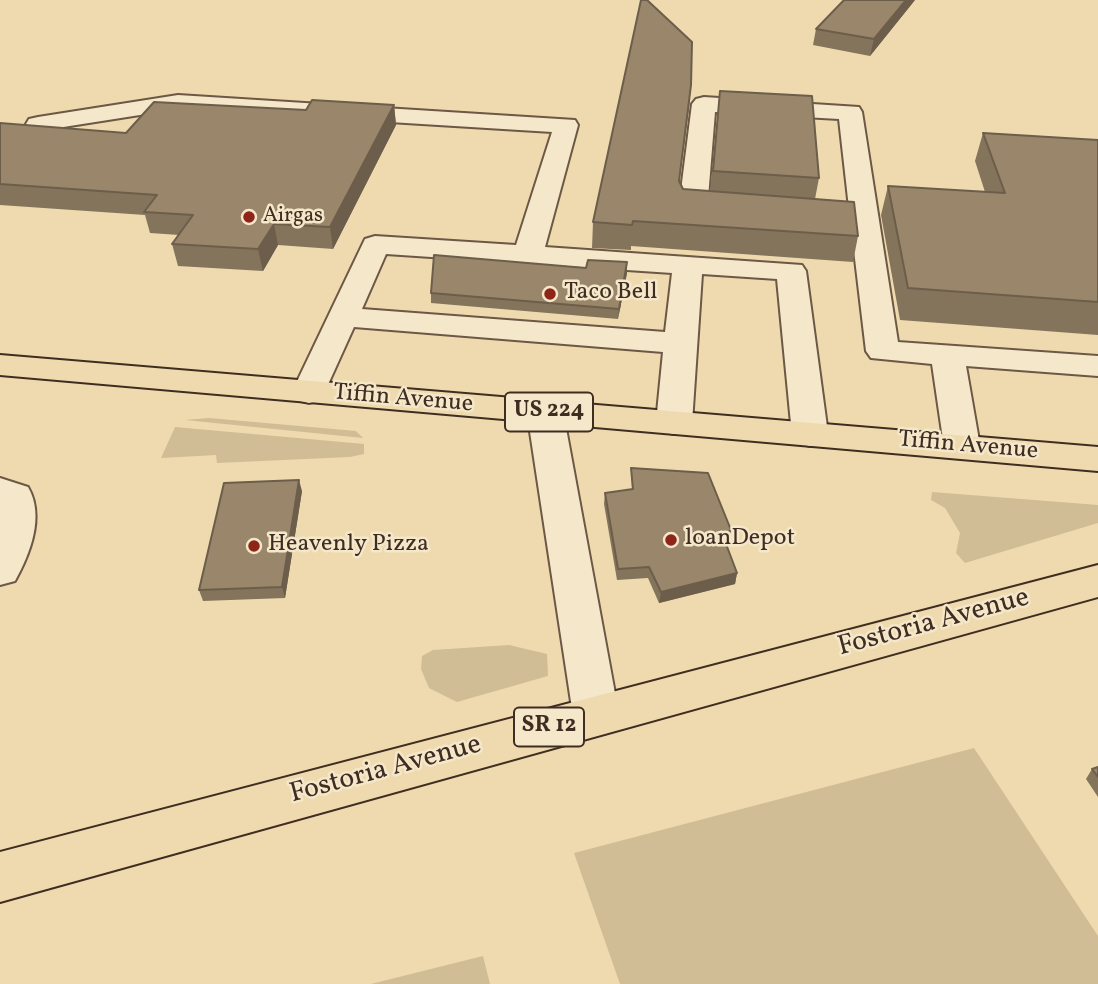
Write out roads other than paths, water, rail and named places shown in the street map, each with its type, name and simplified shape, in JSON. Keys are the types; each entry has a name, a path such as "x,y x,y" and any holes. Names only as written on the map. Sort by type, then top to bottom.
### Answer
{"main road":[{"name":"Tiffin Avenue","path":"0,365 1098,459"},
{"name":"Fostoria Avenue","path":"0,877 1098,581"}],"lane":[{"path":"38,124 178,102 566,125 528,254"},
{"path":"865,217 693,206 704,104 850,112 865,217 883,351 1098,366"},
{"path":"309,392 375,245 791,271 810,434"},
{"path":"674,423 688,265"},
{"path":"343,317 680,343"},
{"path":"947,355 962,446"},
{"path":"545,412 596,715"},
{"path":"0,491 14,496 14,541 0,570"}],"place":[{"name":"Airgas","path":"249,217"},
{"name":"Taco Bell","path":"550,294"},
{"name":"loanDepot","path":"671,540"},
{"name":"Heavenly Pizza","path":"254,546"}]}
